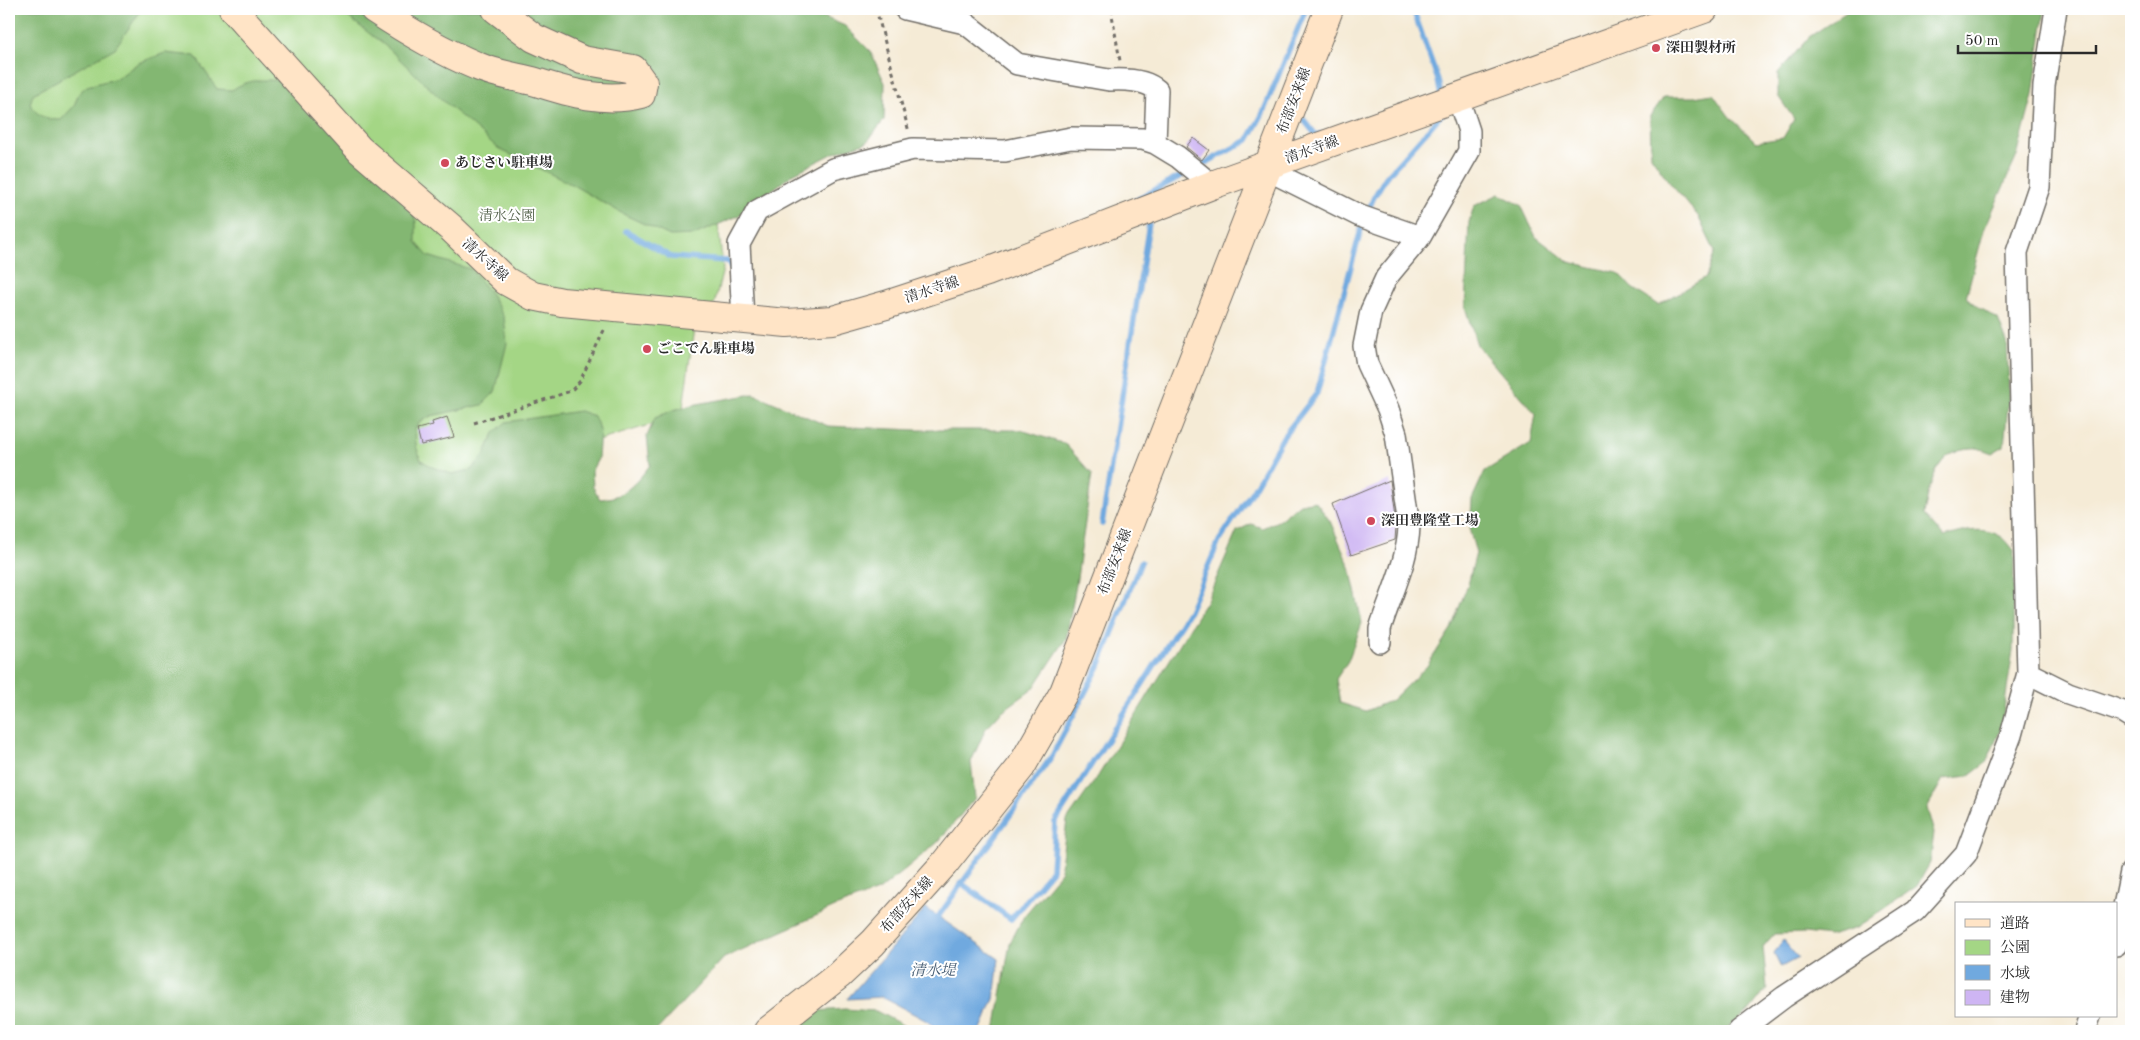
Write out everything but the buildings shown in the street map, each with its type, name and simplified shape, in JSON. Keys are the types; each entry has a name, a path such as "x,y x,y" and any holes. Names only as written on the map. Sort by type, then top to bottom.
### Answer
{"main road":[{"name":"清水寺線","path":"233,9 360,150 451,228 506,281 533,296 562,302 787,323 833,320 987,272 1212,185 1704,9"},
{"path":"374,9 426,41 479,67 571,93 598,98 626,98 640,94 642,83 633,69 582,60 534,38 496,9"},
{"name":"布部安来線","path":"768,1031 839,975 873,943 944,864 1022,767 1064,692 1329,9"}],"street":[{"path":"905,9 965,22 1017,64 1109,80 1123,79 1153,86 1157,90 1155,143"},
{"path":"1739,1031 1784,997 1915,912 1966,854 2010,735 2028,674 2017,252 2039,188 2044,86 2056,9"},
{"path":"1380,642 1380,629 1405,556 1409,526 1396,434 1388,409 1367,364 1364,346 1371,312 1386,278 1420,236 1438,209 1469,151 1469,131 1458,98"},
{"path":"743,319 740,244 757,211 833,168 914,149 1005,151 1071,138 1143,139 1155,143 1178,157 1212,185"},
{"path":"1269,165 1278,175 1360,216 1420,236"},
{"path":"2028,674 2068,693 2124,712 2131,717"},
{"path":"2118,935 2131,872"},
{"path":"2085,1031 2089,1018"}],"path":[{"path":"876,9 914,149"},
{"path":"1111,9 1123,79"},
{"path":"474,423 566,394 576,387 614,307"}],"green space":[{"name":"清水公園","path":"9,9 635,9 718,223 723,269 714,305 695,321 682,415 588,444 460,497 9,140"},
{"path":"9,9 142,9 115,48 33,94 30,104 43,117 61,120 74,106 79,93 87,86 118,78 138,63 165,53 195,56 217,89 232,90 245,83 259,80 288,82 408,200 416,222 416,242 428,256 470,269 491,294 504,318 507,343 495,392 482,405 431,416 420,422 415,429 416,446 421,460 432,467 452,474 471,470 484,455 494,433 506,422 580,411 594,416 600,430 598,459 592,470 593,487 600,499 608,498 623,493 640,478 650,465 647,436 655,418 673,410 697,404 754,394 828,426 916,430 1021,430 1065,444 1092,474 1066,639 1033,689 1001,712 986,728 971,762 975,798 938,842 880,890 835,907 724,958 656,1031 9,1031"},
{"path":"338,9 796,9 812,12 845,26 870,51 885,83 884,120 867,142 834,153 793,174 738,216 694,235 670,236 625,215 571,184 499,149 440,98 388,48"},
{"path":"1851,9 2045,9 2033,95 2017,156 1984,230 1966,297 1979,308 1998,319 2007,342 2009,394 2004,446 1992,453 1974,448 1950,454 1936,471 1924,515 1944,537 1965,531 1986,531 2002,537 2014,550 2013,650 2001,729 1986,763 1969,776 1943,779 1927,808 1934,833 1930,863 1917,886 1857,928 1829,936 1805,933 1774,934 1763,947 1767,988 1748,1012 1724,1031 995,1031 1010,943 1024,916 1060,873 1067,820 1098,776 1207,600 1237,531 1251,524 1262,528 1278,521 1300,504 1315,501 1330,521 1350,567 1362,623 1348,661 1336,679 1340,703 1366,711 1392,700 1427,666 1451,629 1468,584 1476,553 1470,532 1472,499 1485,471 1531,443 1536,414 1477,345 1465,307 1469,222 1474,206 1499,194 1521,205 1536,237 1569,262 1618,273 1632,288 1658,305 1706,277 1715,252 1698,216 1669,182 1651,156 1650,116 1664,97 1694,97 1713,94 1729,116 1756,142 1783,138 1794,119 1778,96 1778,73 1809,37"},
{"path":"845,1009 876,1011 914,1031 785,1031 815,1011"}],"water":[{"name":"清水堤","path":"926,908 999,959 994,999 980,1031 937,1031 927,1021 882,997 847,999"},
{"path":"1783,940 1798,958 1781,967 1774,953"}],"waterway":[{"path":"1198,167 1248,140 1262,115 1306,9"},
{"path":"1413,9 1438,80 1441,97"},
{"path":"961,883 1011,919 1052,870 1055,822 1189,611 1219,541 1253,490 1283,437 1317,393 1363,222 1374,197 1386,177 1443,113"},
{"path":"1304,120 1316,135 1320,134"},
{"path":"1154,193 1155,190 1190,171"},
{"path":"1133,202 1155,190"},
{"path":"1102,524 1150,217"},
{"path":"626,231 671,257 727,261 732,269"},
{"path":"938,917 1052,756 1099,666 1141,562"}],"place":[{"name":"深田製材所","path":"1656,48"},
{"name":"あじさい駐車場","path":"445,163"},
{"name":"ごこでん駐車場","path":"647,349"},
{"name":"深田豊隆堂工場","path":"1371,521"}]}
